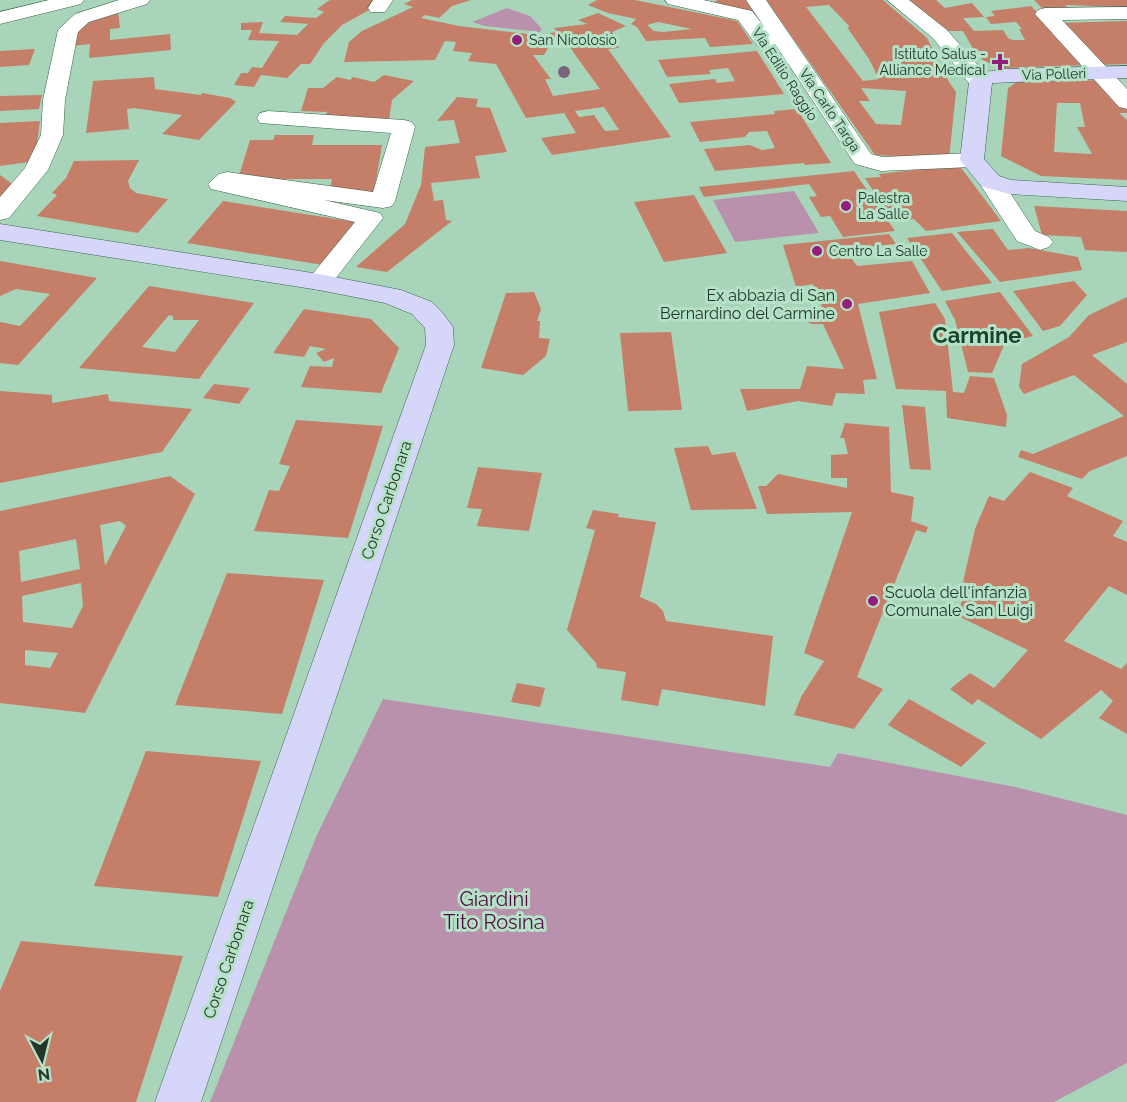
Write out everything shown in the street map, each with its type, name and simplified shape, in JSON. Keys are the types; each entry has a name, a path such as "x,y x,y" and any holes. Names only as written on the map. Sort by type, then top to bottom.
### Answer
{"street":[{"path":"0,9 20,0"},
{"path":"0,18 74,0"},
{"path":"0,213 36,170 52,135 54,100 68,30 82,18 140,0"},
{"name":"Via Edilio Raggio","path":"675,0 737,12 749,19 844,164"},
{"name":"Via Carlo Targa","path":"756,0 863,159 881,164 972,160"},
{"path":"897,0 940,34 980,82 972,160 990,180 1026,236 1040,242"},
{"path":"1127,13 1045,14 1127,102"},
{"name":"Via Polleri","path":"980,82 986,78 1004,75 1127,72"},
{"path":"268,118 404,126 383,201 227,179 219,184 371,218 319,282"},
{"path":"990,180 1020,189 1127,194"},
{"name":"Corso Carbonara","path":"0,232 319,282 392,296 422,308 439,327 440,345 178,1102"}],"green space":[{"path":"507,8 530,16 542,29 540,32 485,26 472,22"},
{"path":"794,191 819,233 735,242 713,200"},
{"name":"Giardini Tito Rosina","path":"383,699 830,767 838,753 1015,787 1127,815 1127,1063 1054,1102 210,1102 316,837"}],"building":[{"path":"330,0 377,0 371,9 342,25 324,43 310,64 301,64 287,78 261,75 254,87 234,85 241,73 248,73 252,67 262,68 279,41 248,40 252,30 241,30 241,23 263,22 259,33 297,35 308,24 280,22 285,16 316,18 324,12 317,9"},
{"path":"412,0 471,0 452,6 439,18 425,15 421,18 459,26 553,37 550,33 558,32 554,28 587,24 578,20 598,13 626,26 612,32 619,42 616,43 619,48 608,49 671,137 552,155 541,138 576,133 564,113 526,118 496,64 468,61 472,53 453,51 456,42 445,41 435,60 344,62 349,42 362,31 413,7 404,4","holes":["566,41 576,56 600,89 553,96 545,79 551,79 533,55 544,55 551,43","604,107 619,130 605,131 594,115 579,117 575,111"]},
{"path":"597,0 635,0 733,20 738,22 753,44 710,47 705,38 646,41 637,27 631,24 636,19 608,13 588,5","holes":["658,22 692,29 663,32 654,31 647,25"]},
{"path":"718,0 746,0 755,14 708,5"},
{"path":"766,0 883,0 927,38 956,92 949,159 875,155","holes":["829,5 850,27 847,27 869,59 879,79 863,81 806,7","861,88 906,91 901,125 876,124 859,101 870,101"]},
{"path":"904,0 936,0 945,8 972,3 984,17 963,18 974,31 1003,30 1008,38 1013,40 1025,40 1019,29 1022,29 1016,22 991,24 986,17 995,16 991,11 1031,6 1088,65 1003,68 984,61 975,52 963,31 942,31"},
{"path":"1034,0 1127,0 1127,7 1065,5 1068,8 1043,9"},
{"path":"118,11 120,28 110,29 110,40 170,34 171,50 89,58 90,44 73,46 79,24"},
{"path":"1127,21 1127,64 1097,65 1058,23"},
{"path":"35,49 29,65 0,67 0,51"},
{"path":"757,51 784,94 679,103 669,84 715,79 717,83 735,81 728,68 709,70 711,74 667,77 658,60"},
{"path":"384,75 414,81 392,100 389,120 325,121 327,112 301,111 308,88 323,88 337,77 350,80 353,77 374,82"},
{"path":"154,77 155,89 201,95 202,93 230,98 236,102 199,140 162,134 182,115 134,108 127,109 129,129 86,133 93,81"},
{"path":"1102,80 1127,106 1127,113 1119,113 1127,120 1127,180 1041,176 1001,156 1008,88 1017,82","holes":["1057,103 1080,103 1085,127 1077,127 1092,154 1054,152"]},
{"path":"42,95 39,109 0,111 0,96"},
{"path":"457,97 478,99 476,107 490,108 507,152 475,156 480,178 431,183 434,201 443,200 446,220 452,221 387,272 356,267 405,224 421,185 425,147 460,143 454,120 437,121"},
{"path":"797,109 831,163 805,165 804,163 715,171 704,149 750,145 762,150 775,148 767,131 749,132 745,137 700,142 690,122 775,114 774,111"},
{"path":"40,121 37,143 29,162 0,166 0,123"},
{"path":"275,135 314,135 312,145 382,145 374,193 329,193 332,179 238,179 250,140 273,140"},
{"path":"139,160 128,181 130,188 136,193 168,199 138,233 37,216 57,195 52,193 66,178 74,161"},
{"path":"959,165 1001,221 926,231 914,219 892,221 865,178 881,177 879,174"},
{"name":"Palestra La Salle","path":"854,171 895,231 843,237 830,216 821,217 809,197 817,196 809,184 704,197 699,187"},
{"path":"0,175 15,186 0,201"},
{"path":"694,195 727,253 664,262 634,202"},
{"path":"223,201 355,222 323,265 187,243"},
{"path":"1034,206 1127,211 1127,252 1085,250 1081,237 1042,235"},
{"path":"993,229 1008,250 1029,248 1078,257 1082,270 1000,282 957,232"},
{"path":"952,233 992,283 942,291 907,238"},
{"path":"889,234 896,244 845,249 857,266 912,261 930,293 858,304 877,379 863,380 865,394 836,393 832,406 798,401 747,411 740,389 800,389 807,366 844,369 823,324 811,324 807,321 804,312 808,308 822,307 813,284 796,287 783,245"},
{"path":"0,261 97,278 18,365 0,363 0,322 20,326 50,294 16,289 0,296"},
{"path":"1074,281 1087,295 1060,326 1043,331 1013,291"},
{"path":"149,286 254,303 199,379 79,368","holes":["169,315 173,316 173,320 199,320 175,352 142,347"]},
{"path":"534,292 541,309 537,321 540,321 539,338 550,339 546,356 523,375 481,368 506,293"},
{"path":"1000,292 1033,336 1005,343 992,373 968,372 955,320 945,301"},
{"path":"1127,297 1127,342 1092,355 1127,384 1127,456 1090,471 1082,479 1018,457 1021,450 1033,454 1124,416 1074,375 1024,394 1019,387 1022,364 1069,337 1089,315"},
{"path":"935,303 945,319 953,392 964,393 970,376 994,378 1007,415 1006,427 947,418 946,391 896,389 879,312"},
{"path":"304,309 371,319 399,348 381,393 301,387 310,366 332,367 334,358 324,362 316,353 326,349 310,346 304,357 273,353"},
{"path":"671,332 682,410 628,411 620,333"},
{"path":"214,384 250,388 239,404 203,398"},
{"path":"0,391 52,395 52,403 108,394 109,401 192,409 162,452 0,483"},
{"path":"902,405 925,407 931,470 910,469"},
{"path":"296,420 383,426 348,538 254,531 269,490 279,491 290,466 279,464"},
{"path":"845,423 889,427 891,492 914,497 911,521 928,527 926,533 916,530 857,677 883,689 854,729 794,715 801,697 824,661 804,653 852,512 767,514 758,486 766,486 778,474 847,488 847,478 831,478 831,455 848,454 844,438 840,438"},
{"path":"708,446 712,455 735,452 757,509 691,510 674,448"},
{"path":"478,467 542,473 529,531 477,526 482,509 467,508"},
{"path":"1030,472 1073,488 1067,496 1123,521 1113,536 1127,542 1127,595 1109,586 1064,641 1121,669 1127,663 1127,734 1099,718 1113,701 1101,690 1041,739 978,699 972,705 950,689 970,673 994,688 1028,650 956,615 967,590 987,602 994,591 963,582 975,529 989,496 1004,501"},
{"path":"170,476 195,494 85,713 0,703 0,511","holes":["120,521 126,526 105,566 100,525","76,539 80,569 21,582 19,551","81,583 83,606 72,628 23,622 22,596","25,650 58,653 50,668 25,665"]},
{"path":"593,510 619,514 618,517 656,522 640,597 656,604 663,611 666,621 773,636 765,706 662,689 658,706 621,700 626,672 597,668 596,663 567,630 595,530 586,528"},
{"path":"227,573 324,580 282,714 175,705"},
{"path":"517,683 545,688 540,707 511,702"},
{"path":"909,699 986,743 961,767 888,725"},
{"path":"146,751 261,761 218,897 94,886"},
{"path":"21,941 183,956 136,1102 0,1102 0,991"}],"place":[{"name":"San Nicolosio","path":"517,40"},
{"name":"Istituto Salus - Alliance Medical","path":"1000,62"},
{"name":"Palestra La Salle","path":"846,206"},
{"name":"Centro La Salle","path":"817,251"},
{"name":"Ex abbazia di San Bernardino del Carmine","path":"847,304"},
{"name":"Scuola dell'infanzia Comunale San Luigi","path":"873,601"}],"district":[{"name":"Carmine","path":"977,335"}]}
